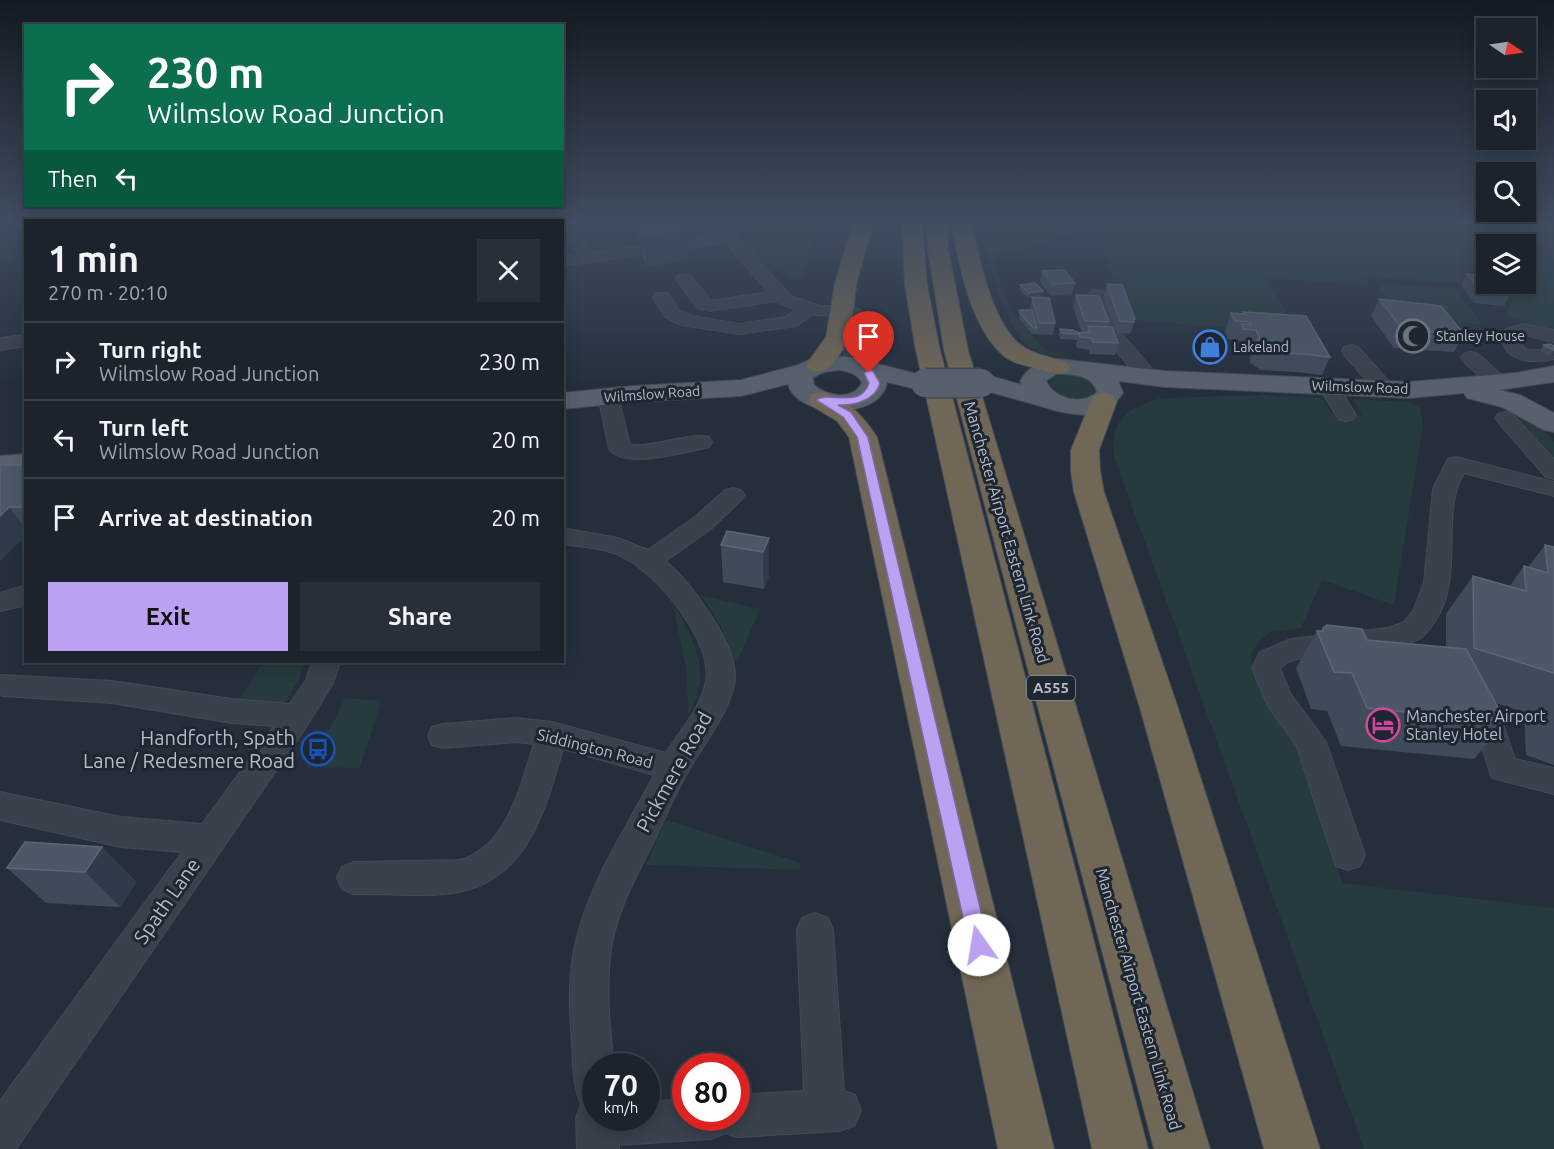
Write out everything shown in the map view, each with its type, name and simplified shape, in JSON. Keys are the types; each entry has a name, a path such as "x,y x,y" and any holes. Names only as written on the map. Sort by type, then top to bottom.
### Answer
{"highway":[{"path":"848,277 836,345 815,384 847,415 863,437 1026,1149"},
{"name":"Manchester Airport Eastern Link Road","path":"915,277 927,346 1120,1149"},
{"name":"Manchester Airport Eastern Link Road","path":"943,277 957,350 1182,1149"},
{"path":"974,277 994,328 1005,344 1047,370"},
{"path":"1099,390 1101,414 1089,435 1083,463 1089,492 1160,708 1292,1149"}],"main road":[{"name":"Wilmslow Road","path":"1099,390 1116,375 1155,378 1223,375 1328,386 1385,389 1460,387 1507,382 1552,354"},
{"path":"924,383 839,363 815,384 843,402 884,390 924,383 984,383 1047,370 1099,390 1085,406 1052,401 984,383"},
{"path":"859,367 869,373 875,383 873,389 863,397"},
{"path":"1047,370 1033,381 1034,387 1052,401"},
{"name":"Wilmslow Road","path":"1099,390 1155,378"},
{"path":"1507,382 1554,414"},
{"name":"Wilmslow Road","path":"564,401 741,388 778,391 815,384"},
{"path":"1460,387 1511,401 1554,424"},
{"path":"0,465 24,463"}],"street":[{"path":"764,277 785,300 809,309 843,310 855,314 853,337 859,367"},
{"path":"684,279 703,304 711,306 780,295"},
{"path":"1097,295 1112,335 1143,370 1155,378"},
{"path":"662,297 671,314 687,321 739,329 790,322 809,309"},
{"path":"0,344 24,340"},
{"path":"1351,351 1385,389"},
{"path":"1471,358 1507,382"},
{"path":"1328,386 1346,415"},
{"path":"609,396 620,449 624,452 647,451 701,442"},
{"path":"1505,418 1554,472"},
{"path":"1348,855 1311,742 1278,698 1269,679 1266,668 1270,659 1291,649 1388,638 1403,635 1413,629 1429,607 1436,585 1445,486 1455,472 1456,464 1554,489"},
{"path":"0,484 24,482"},
{"path":"650,560 688,537 713,517 733,495"},
{"name":"Pickmere Road","path":"564,536 602,540 631,549 650,560 675,584 695,609 709,636 721,677 710,709 674,768 621,871 594,938 589,1000 593,1053"},
{"path":"0,602 11,601 24,595"},
{"name":"Spath Lane","path":"0,1136 298,716 319,683 326,663"},
{"path":"3,686 112,692 232,711 298,716"},
{"path":"1488,721 1503,769 1554,781"},
{"name":"Siddington Road","path":"443,736 516,730 552,734 674,768"},
{"path":"354,878 461,876 485,868 507,848 524,819 552,734"},
{"path":"0,806 121,832 210,840"},
{"path":"750,1115 832,1109 815,930"}],"shaded area":[{"path":"787,277 802,277 802,278 789,279"},
{"path":"994,277 998,277 1004,294 1016,316 1044,350 1063,354 1055,356 1046,354 1025,344 1010,322"},
{"path":"1113,277 1365,277 1370,285 1265,278 1300,333 1129,320"},
{"path":"1373,277 1476,277 1476,285"},
{"path":"1536,277 1554,277 1554,334 1507,316 1511,294 1536,294"},
{"path":"1377,283 1456,289 1483,325 1398,318"},
{"path":"1060,374 1071,374 1084,378 1096,388 1096,392 1078,399 1059,393 1048,386 1050,379"},
{"path":"1262,395 1322,398 1332,414 1362,415 1353,399 1410,402 1420,408 1423,425 1394,605 1322,580 1301,628 1271,632 1258,642 1251,655 1252,672 1271,707 1301,745 1342,883 1554,908 1554,1149 1364,1149 1114,456 1115,433 1119,424 1124,416 1140,406 1162,398"},
{"path":"1507,412 1533,422 1554,441 1554,462"},
{"path":"700,595 760,609 738,660 732,662 720,626"},
{"path":"673,604 694,645 700,672 699,686 688,715 687,673"},
{"path":"262,663 304,663 299,680 284,703 265,706 236,705"},
{"path":"345,698 381,701 360,768 306,767 336,717"},
{"path":"666,820 801,863 799,870 646,865"}],"building":[{"path":"1046,277 1070,277 1075,283 1052,284"},
{"path":"1469,277 1476,277 1476,286"},
{"path":"1035,283 1043,291 1029,293 1020,285"},
{"path":"1107,284 1122,285 1135,319 1133,319 1134,322 1120,321"},
{"path":"1076,295 1099,296 1109,322 1085,321"},
{"path":"1032,297 1049,298 1055,323 1039,323"},
{"path":"1379,299 1441,306 1464,334 1403,330"},
{"path":"1019,310 1032,310 1037,328 1033,328"},
{"path":"1243,312 1306,316 1330,357 1269,352 1257,345 1257,340 1260,339 1256,330 1243,329 1241,324 1251,325 1250,322 1235,321 1231,313 1245,314"},
{"path":"1088,326 1112,327 1118,343 1093,342 1092,338 1080,337 1079,333 1090,332"},
{"path":"1060,329 1072,330 1080,333 1062,333"},
{"path":"1544,345 1554,346 1554,350"},
{"path":"24,465 24,507 9,507 0,516 0,466"},
{"path":"727,531 769,538 763,552 721,545"},
{"path":"1545,545 1554,547 1554,673 1474,648 1473,576 1526,591 1524,566 1548,573"},
{"path":"1327,625 1362,629 1367,640 1466,649 1506,722 1367,708 1352,673 1334,672 1317,631 1323,631"},
{"path":"25,842 102,847 85,872 7,868"}],"place":[{"name":"Stanley House","path":"1413,336"},
{"name":"Lakeland","path":"1210,347"},
{"name":"Manchester Airport Stanley Hotel","path":"1383,725"},
{"name":"Handforth, Spath Lane / Redesmere Road","path":"318,749"}],"route":[{"path":"869,373 875,383 873,389 863,397 843,402 821,400 842,410 854,421 863,437 979,945"}]}
